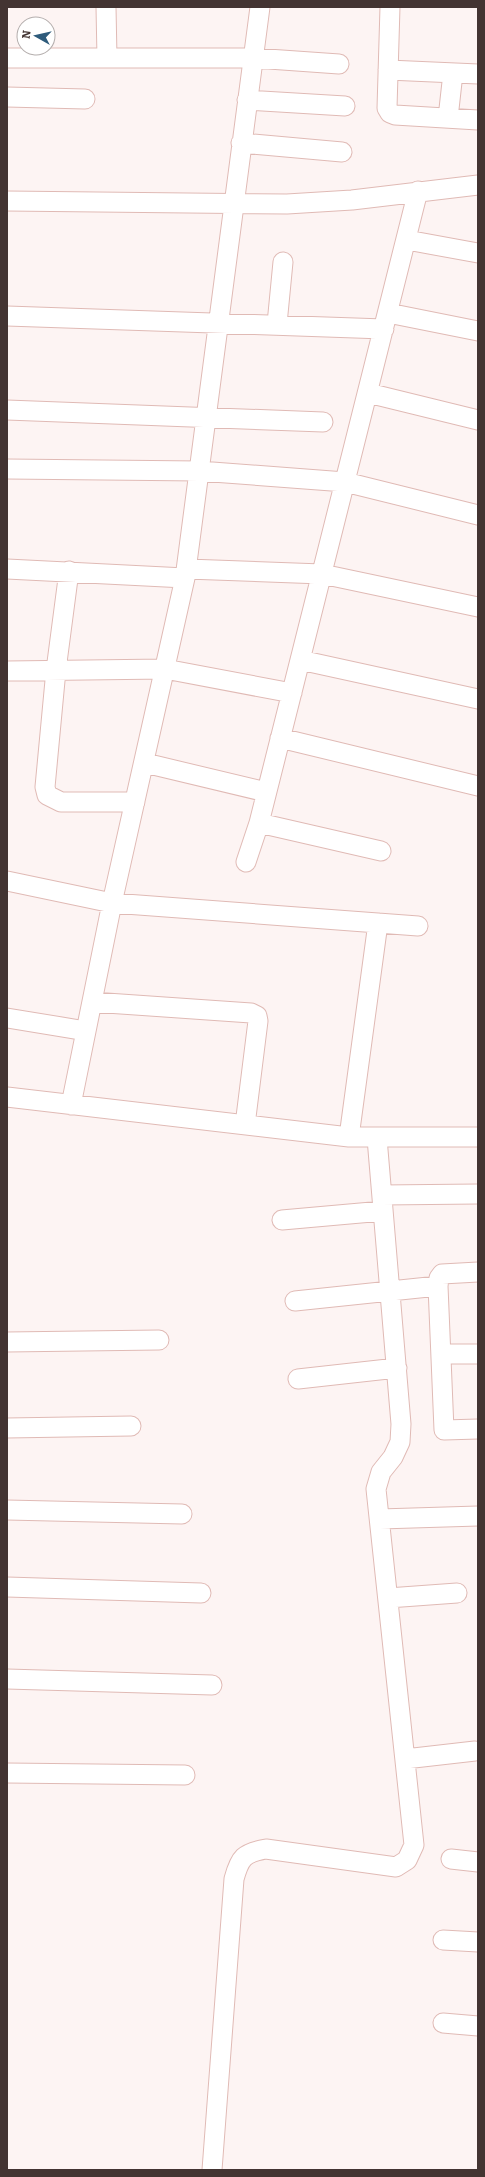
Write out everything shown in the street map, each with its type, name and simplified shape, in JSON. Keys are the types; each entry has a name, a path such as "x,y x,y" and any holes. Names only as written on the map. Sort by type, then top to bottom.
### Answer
{"street":[{"path":"106,7 107,58"},
{"path":"71,1105 112,903 145,763 186,573 233,204 260,7"},
{"path":"390,7 387,108 390,113 395,115 478,120"},
{"path":"7,58 253,58 339,64"},
{"path":"388,70 478,74"},
{"path":"448,118 453,73"},
{"path":"7,98 85,100"},
{"path":"247,100 345,106"},
{"path":"241,143 342,152"},
{"path":"7,200 287,204 352,200 478,185"},
{"path":"246,862 259,823 407,240 418,191"},
{"path":"407,240 478,253"},
{"path":"277,324 283,262"},
{"path":"7,316 277,324 386,321 478,331"},
{"path":"368,393 478,420"},
{"path":"7,410 323,422"},
{"path":"7,470 199,471 345,482 478,515"},
{"path":"7,569 322,574 478,607"},
{"path":"69,571 56,670 45,787 47,795 61,802 135,802"},
{"path":"300,660 478,699"},
{"path":"7,671 165,669 292,693"},
{"path":"280,738 478,786"},
{"path":"145,763 266,792"},
{"path":"259,823 381,851"},
{"path":"7,881 112,903 418,926"},
{"path":"349,1137 378,923"},
{"path":"92,1002 251,1013 256,1016 258,1021 246,1125"},
{"path":"7,1018 86,1031"},
{"path":"7,1097 349,1137 478,1137"},
{"path":"212,2170 234,1879 238,1863 250,1852 266,1849 396,1867 407,1860 414,1846 376,1489 381,1472 392,1457 400,1442 402,1424 377,1138"},
{"path":"282,1220 383,1203 478,1194"},
{"path":"478,1272 442,1274 439,1278 438,1286 444,1430 478,1429"},
{"path":"295,1301 438,1286"},
{"path":"7,1342 159,1340"},
{"path":"441,1354 478,1354"},
{"path":"298,1379 397,1368"},
{"path":"7,1428 131,1426"},
{"path":"7,1510 182,1514"},
{"path":"380,1519 478,1516"},
{"path":"7,1587 201,1593"},
{"path":"388,1598 457,1592"},
{"path":"7,1679 212,1685"},
{"path":"405,1759 475,1751"},
{"path":"7,1773 185,1774"},
{"path":"450,1859 478,1862"},
{"path":"443,1940 478,1942"},
{"path":"443,2023 478,2026"}]}
